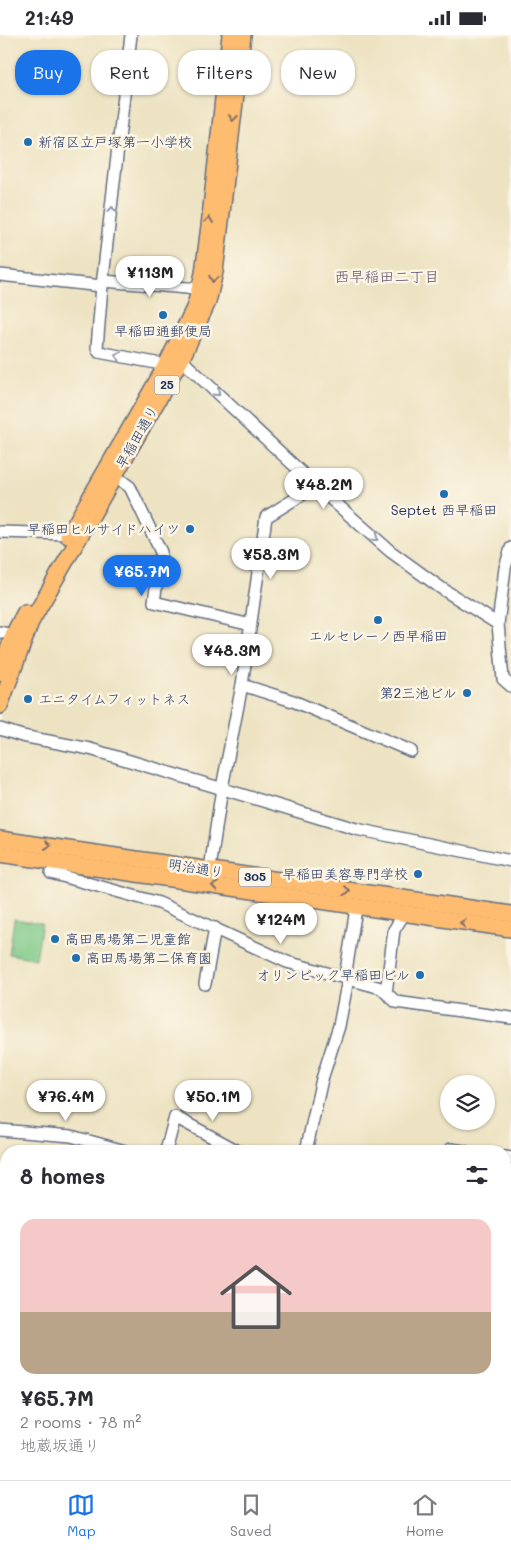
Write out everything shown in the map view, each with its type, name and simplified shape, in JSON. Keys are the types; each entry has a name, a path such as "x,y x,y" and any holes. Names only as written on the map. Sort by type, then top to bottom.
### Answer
{"main road":[{"name":"早稲田通り","path":"0,673 7,633 69,534 166,365 189,319 200,289 209,226 230,35"},
{"name":"早稲田通り","path":"0,706 31,622 182,358 208,302 212,286 243,35"},
{"name":"明治通り","path":"0,839 511,914"},
{"name":"明治通り","path":"0,854 511,929"}],"street":[{"path":"131,35 97,348 99,352 166,365"},
{"path":"0,275 200,289"},
{"path":"182,358 316,486 390,551 441,588 498,624"},
{"path":"115,476 130,487 161,552 154,602 252,625"},
{"path":"210,869 222,788 252,625 266,517 316,486"},
{"path":"0,532 69,534"},
{"path":"511,548 505,568 498,624 503,679 511,687"},
{"path":"242,685 292,701 411,751"},
{"path":"0,729 22,736 90,749 356,829 511,861"},
{"path":"51,873 159,903 287,962 381,988 396,1002 511,1018"},
{"path":"307,1145 322,1079 339,1026 348,979 346,971 354,906"},
{"path":"386,993 394,930 404,914"},
{"path":"205,984 215,928"},
{"path":"168,1145 175,1117 227,1145"},
{"path":"0,1130 71,1136 103,1145"}],"green space":[{"path":"14,919 42,923 36,959 9,954"}],"place":[{"name":"新宿区立戸塚第一小学校","path":"28,142"},
{"name":"早稲田通郵便局","path":"163,315"},
{"name":"Septet 西早稲田","path":"444,494"},
{"name":"早稲田ヒルサイドハイツ","path":"190,529"},
{"name":"エルセレーノ西早稲田","path":"378,620"},
{"name":"第2三池ビル","path":"467,693"},
{"name":"エニタイムフィットネス","path":"28,699"},
{"name":"早稲田美容専門学校","path":"418,874"},
{"name":"高田馬場第二児童館","path":"55,939"},
{"name":"高田馬場第二保育園","path":"76,958"},
{"name":"オリンピック早稲田ビル","path":"420,975"}],"district":[{"name":"西早稲田二丁目","path":"387,277"}]}
